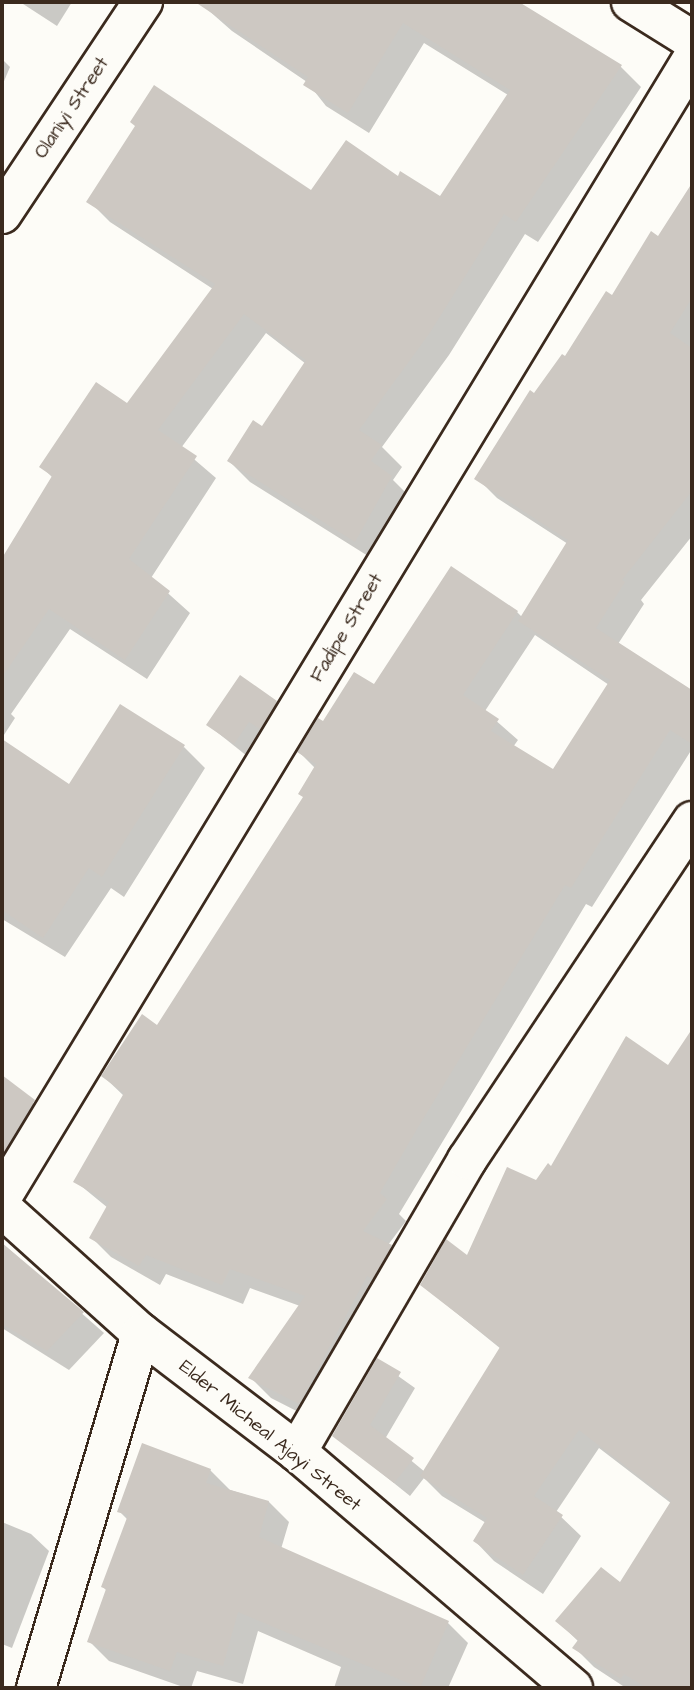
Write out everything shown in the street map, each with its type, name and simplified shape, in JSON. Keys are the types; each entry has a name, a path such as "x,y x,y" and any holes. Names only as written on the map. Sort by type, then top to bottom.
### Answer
{"street":[{"name":"Olaniyi Street","path":"2,214 143,2"},
{"path":"631,2 692,40"},
{"name":"Fadipe Street","path":"2,1197 692,59"},
{"path":"297,1452 467,1160 692,821"},
{"name":"Elder Micheal Ajayi Street","path":"2,1208 141,1333 297,1452 573,1688"},
{"path":"36,1688 141,1333"}],"building":[{"path":"195,2 519,2 622,65 516,222 504,214 429,334 359,430 382,445 371,461 392,476 355,542 227,461 253,420 262,426 306,360 244,314 158,430 197,456 129,559 170,591 125,660 49,609 2,677 2,558 52,476 39,467 96,382 127,403 215,284 86,202 135,126 130,122 154,85 311,190 346,140 398,176 400,171 440,196 510,90 403,23 348,113 303,85 308,77"},
{"path":"692,183 692,298 670,333 692,348 692,491 622,580 625,582 596,628 692,690 692,744 670,730 571,888 565,885 417,1129 380,1193 387,1199 363,1231 392,1245 373,1279 367,1276 299,1404 248,1378 305,1296 230,1269 222,1285 146,1255 139,1266 89,1238 109,1202 73,1182 124,1093 101,1076 142,1014 157,1025 303,797 298,794 316,764 297,752 318,718 323,721 354,672 374,684 451,566 518,611 463,695 499,719 491,731 553,769 610,680 518,621 568,540 474,479 530,390 534,393 562,354 565,356 606,291 612,295 651,231 658,236"},
{"path":"240,675 277,701 260,729 249,722 234,744 206,725"},
{"path":"120,704 185,745 102,877 89,868 43,938 2,910 2,739 69,784"},
{"path":"692,1029 692,1688 647,1688 624,1674 621,1679 572,1648 578,1640 555,1621 601,1567 620,1582 671,1501 579,1430 534,1496 563,1515 523,1575 473,1541 487,1518 420,1476 500,1347 420,1285 446,1239 467,1255 507,1167 536,1180 548,1163 551,1166 626,1036 668,1065"},
{"path":"2,1075 35,1100 2,1155"},
{"path":"2,1243 84,1312 47,1351 2,1324"},
{"path":"377,1358 401,1372 370,1425 414,1458 394,1483 332,1436"},
{"path":"142,1443 211,1469 206,1483 269,1501 259,1537 449,1621 420,1688 238,1612 223,1666 177,1652 170,1671 87,1642 106,1589 101,1587 128,1515 117,1512"}]}
